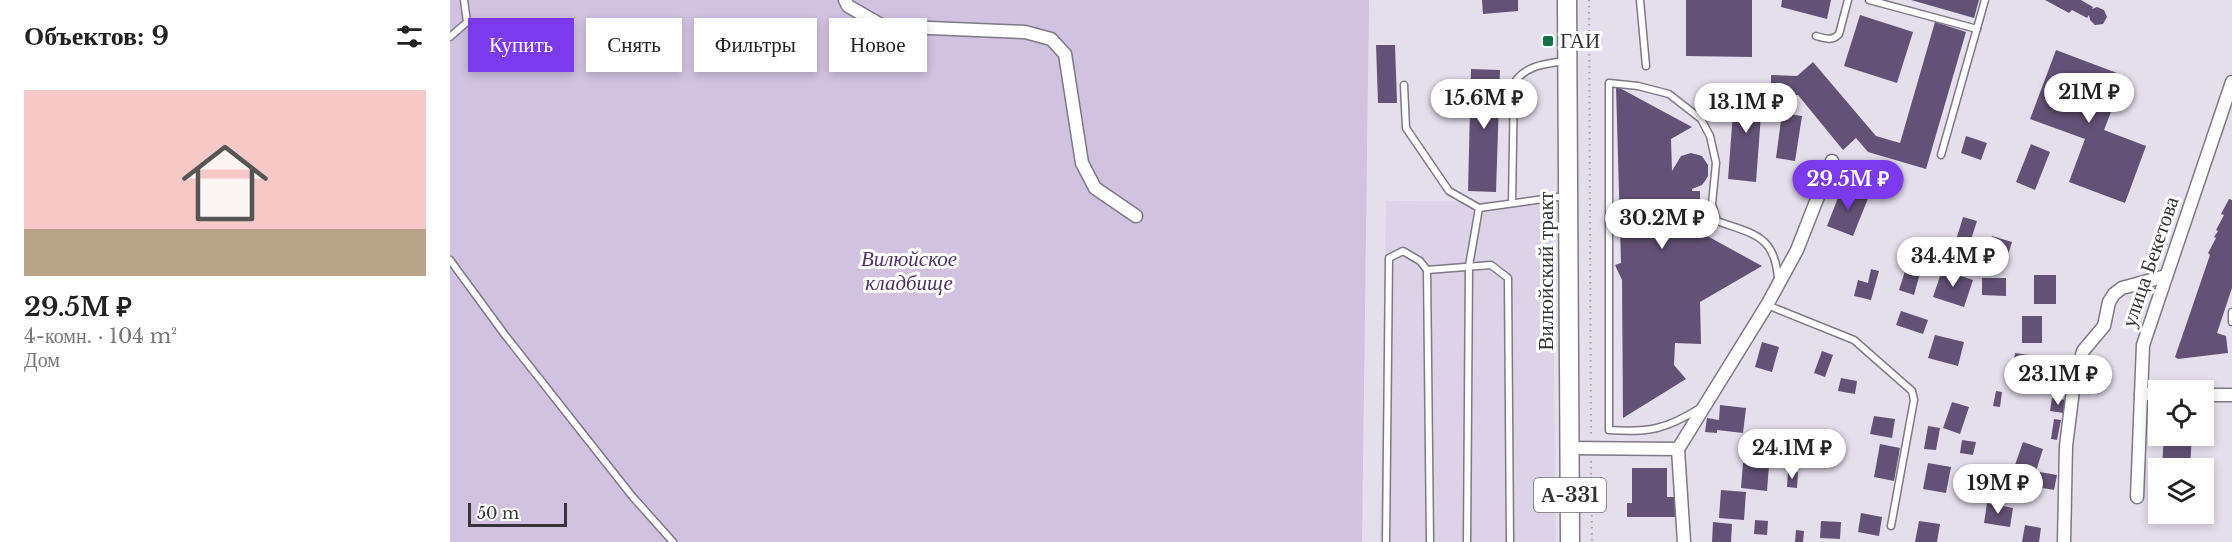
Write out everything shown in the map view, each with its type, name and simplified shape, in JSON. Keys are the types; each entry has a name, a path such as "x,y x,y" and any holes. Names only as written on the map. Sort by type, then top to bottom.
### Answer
{"main road":[{"name":"Вилюйский тракт","path":"1567,0 1570,542"}],"street":[{"path":"845,0 848,6 883,26 1025,32 1051,39 1065,54 1082,163 1095,188 1136,216"},
{"name":"улица Бекетова","path":"2137,497 2143,345 2232,82"},
{"path":"1684,542 1678,449 1767,305 1797,250 1832,160"},
{"path":"2064,542 2066,446 2073,390 2083,351 2103,326 2109,302 2114,294 2122,288 2166,276"},
{"path":"2141,394 2148,394"},
{"path":"2214,395 2232,395"},
{"path":"1569,448 1678,449"}],"lane":[{"path":"450,37 467,22 464,0"},
{"path":"1640,0 1646,66"},
{"path":"1816,36 1836,38 1848,0"},
{"path":"1869,0 1977,29"},
{"path":"1941,155 1985,0"},
{"path":"1512,203 1514,83 1521,72 1539,65 1568,61"},
{"path":"1706,404 1668,426 1637,432 1609,430 1609,83 1638,86 1669,94 1701,119 1710,136 1716,163 1712,204 1717,221 1758,235 1771,249 1777,264 1779,283"},
{"path":"1404,86 1406,128 1449,191 1479,208 1569,195"},
{"path":"1467,542 1469,266 1479,208"},
{"path":"1386,542 1389,258 1403,251 1420,261 1427,270 1430,542"},
{"path":"450,260 505,335 632,496 673,542"},
{"path":"1427,270 1491,265 1508,278 1510,542"},
{"path":"1767,305 1854,340 1912,391 1914,400 1891,526"},
{"path":"2232,312 2232,322"}],"path":[{"path":"1589,0 1592,542"}],"shaded area":[{"path":"1386,201 1552,202 1556,542 1380,542"}],"green space":[{"name":"Вилюйское кладбище","path":"450,0 1369,0 1362,542 450,542"}],"building":[{"path":"1482,0 1518,0 1518,11 1483,14"},
{"path":"1686,0 1752,0 1752,57 1686,56"},
{"path":"1782,0 1831,0 1827,19 1781,7"},
{"path":"1911,0 1979,0 1974,18"},
{"path":"2045,0 2081,0 2093,7 2092,9 2097,7 2104,10 2107,17 2103,24 2095,25 2089,15 2087,18 2072,10 2069,13"},
{"path":"1860,15 1913,32 1897,83 1844,66"},
{"path":"1935,22 1966,32 1926,169 1868,152 1856,138 1843,150 1798,95 1771,94 1771,75 1797,76 1813,62 1876,136 1900,143"},
{"path":"1376,45 1395,45 1397,103 1378,103"},
{"path":"2056,50 2125,76 2104,130 2146,146 2125,203 2069,182 2085,139 2030,119"},
{"path":"1471,69 1500,70 1496,192 1468,191"},
{"path":"1616,86 1692,127 1671,139 1672,171 1681,156 1691,153 1702,156 1708,165 1708,176 1705,181 1702,185 1692,189 1692,191 1700,191 1700,232 1762,266 1700,302 1701,344 1675,343 1674,365 1686,379 1623,418 1622,280 1615,265 1621,263"},
{"path":"1735,86 1763,88 1756,182 1728,179"},
{"path":"1782,113 1802,116 1795,161 1776,158"},
{"path":"1966,136 1987,143 1981,160 1961,153"},
{"path":"2031,144 2050,152 2035,190 2016,182"},
{"path":"1843,185 1869,196 1853,236 1827,226"},
{"path":"2229,199 2232,200 2232,288 2217,333 2226,336 2228,353 2178,359 2175,357 2210,255 2208,253 2224,215 2221,214"},
{"path":"1963,217 1977,221 1966,255 1953,250"},
{"path":"1992,236 2012,242 2007,258 1987,251"},
{"path":"1906,268 1920,273 1914,295 1899,290"},
{"path":"1871,269 1879,271 1871,300 1854,296 1858,280 1868,283"},
{"path":"1942,270 1973,280 1964,307 1933,297"},
{"path":"2034,275 2056,275 2056,304 2034,304"},
{"path":"1982,278 2006,278 2006,296 1982,295"},
{"path":"1901,311 1928,320 1923,334 1896,325"},
{"path":"2022,316 2042,316 2042,343 2022,343"},
{"path":"1935,335 1964,342 1958,366 1928,358"},
{"path":"1762,342 1779,347 1772,372 1755,367"},
{"path":"1822,351 1833,355 1825,377 1814,373"},
{"path":"2015,353 2043,357 2039,385 2011,380"},
{"path":"1841,378 1857,381 1855,394 1838,391"},
{"path":"1996,391 2002,392 2000,407 1993,406"},
{"path":"2052,398 2066,400 2064,413 2050,411"},
{"path":"1952,402 1969,407 1960,434 1943,428"},
{"path":"1720,405 1746,408 1743,433 1717,430 1717,433 1705,432 1707,418 1719,420"},
{"path":"1874,416 1895,419 1892,438 1870,434"},
{"path":"2054,419 2061,420 2057,440 2051,439"},
{"path":"1928,426 1940,428 1936,450 1924,449"},
{"path":"1962,440 1976,442 1973,455 1960,453"},
{"path":"2023,442 2043,449 2036,471 2015,465"},
{"path":"1880,444 1900,448 1894,481 1874,477"},
{"path":"2163,446 2191,446 2191,458 2163,458"},
{"path":"1743,463 1769,465 1767,491 1741,488"},
{"path":"1928,463 1951,467 1946,493 1923,489"},
{"path":"1987,464 2010,468 2006,488 1984,484"},
{"path":"1632,468 1667,468 1667,497 1675,497 1675,517 1627,517 1627,503 1632,503"},
{"path":"1788,471 1798,472 1797,488 1787,487"},
{"path":"2040,472 2057,475 2054,490 2037,487"},
{"path":"1721,490 1746,492 1744,520 1719,518"},
{"path":"1987,503 2013,508 2010,527 1984,523"},
{"path":"1861,513 1882,517 1879,536 1858,532"},
{"path":"1755,520 1768,521 1767,535 1754,534"},
{"path":"1821,521 1841,522 1840,539 1820,538"},
{"path":"1919,521 1940,524 1937,542 1915,542"},
{"path":"1713,522 1732,524 1731,542 1712,542"},
{"path":"2025,525 2041,528 2039,542 2022,542"},
{"path":"1796,530 1804,531 1803,542 1795,542"}],"place":[{"name":"ГАИ","path":"1548,41"}]}
